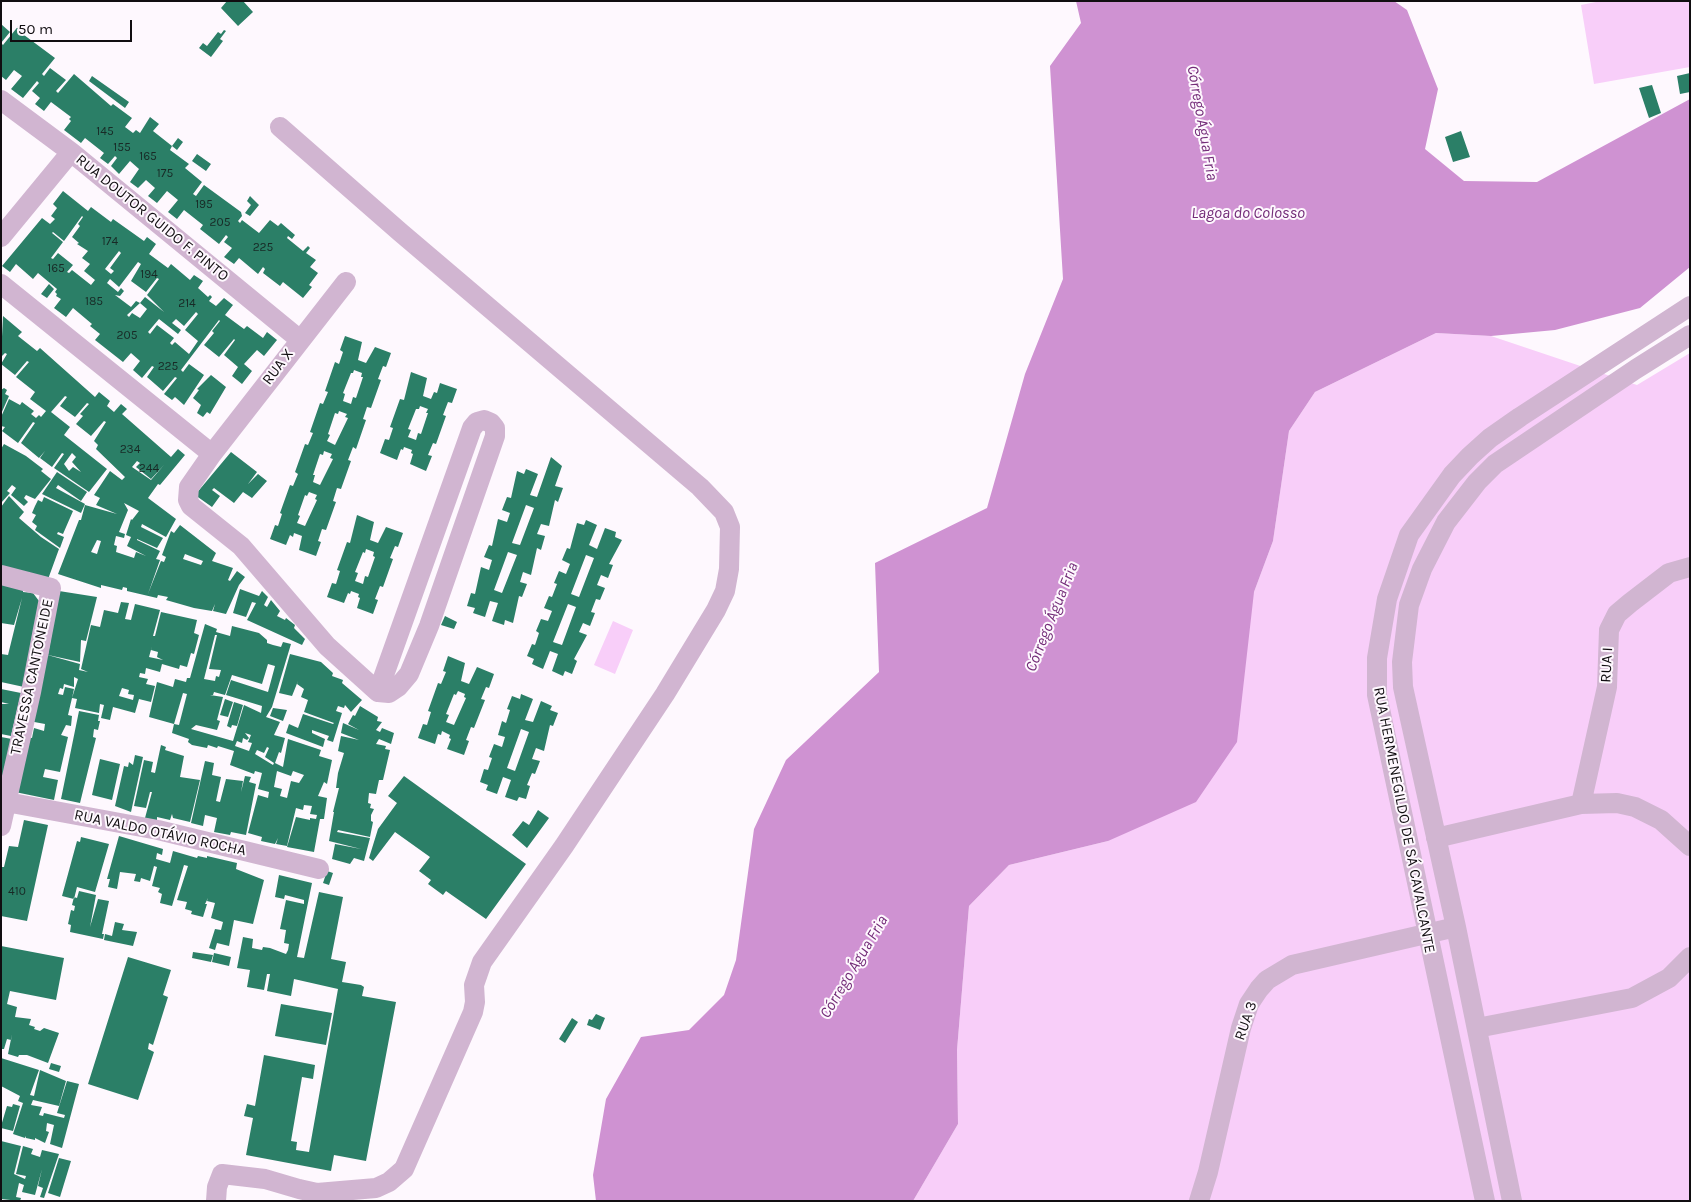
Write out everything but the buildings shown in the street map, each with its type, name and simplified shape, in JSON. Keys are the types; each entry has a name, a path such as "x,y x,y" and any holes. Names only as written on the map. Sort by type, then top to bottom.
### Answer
{"street":[{"name":"RUA DOUTOR GUIDO F. PINTO","path":"1,100 72,152 300,339"},
{"path":"216,1201 217,1188 222,1174 265,1179 299,1190 317,1192 376,1188 389,1182 404,1169 472,1012 475,1002 474,985 482,962 564,846 665,694 716,610 725,591 729,569 730,527 724,512 700,487 280,127"},
{"path":"1,237 72,152"},
{"name":"RUA X","path":"346,282 212,454 189,487 188,500 191,506 241,546 327,646 378,692"},
{"path":"1,284 212,454"},
{"name":"RUA HERMENEGILDO DE SÁ CAVALCANTE","path":"1485,1201 1426,934 1377,696 1376,679 1381,628 1387,599 1410,535 1452,475 1490,438 1604,360 1690,306"},
{"name":"RUA HERMENEGILDO DE SÁ CAVALCANTE","path":"1512,1201 1402,675 1409,605 1422,569 1446,522 1477,482 1495,464 1636,368 1690,335"},
{"path":"484,420 491,423 495,428 495,436 428,626 412,666 398,686 389,693 378,692 472,428 477,422 484,420"},
{"name":"RUA I","path":"1582,804 1607,687 1610,630 1617,614 1669,574 1690,566"},
{"name":"TRAVESSA CANTONEIDE","path":"1,575 51,588 31,692 4,801 1,826"},
{"name":"RUA VALDO OTÁVIO ROCHA","path":"4,801 158,830 319,868"},
{"path":"1436,838 1582,804 1617,803 1647,812 1669,825 1690,846"},
{"name":"RUA 3","path":"1199,1201 1208,1172 1241,1028 1249,1004 1259,988 1267,980 1292,966 1456,927"},
{"path":"1477,1028 1632,998 1669,978 1690,957"}],"shaded area":[{"path":"1601,1 1690,1 1690,67 1594,84 1581,5"},
{"path":"1436,333 1491,336 1637,385 1690,353 1690,1201 913,1201 958,1124 957,1050 969,906 1009,865 1108,841 1254,592 1273,541 1289,431 1315,392"},
{"path":"613,621 633,630 615,674 594,665"}],"water":[{"name":"Lagoa do Colosso","path":"1076,1 1394,1 1407,10 1438,89 1425,149 1464,181 1537,182 1690,99 1690,267 1640,308 1555,330 1491,336 1436,333 1315,392 1289,431 1273,541 1254,592 1237,742 1196,802 1108,841 1009,865 969,906 957,1050 958,1124 913,1201 596,1201 593,1175 606,1099 641,1037 689,1030 724,995 736,960 754,829 786,760 879,672 875,563 987,508 1025,374 1063,279 1050,66 1081,23"}],"water label":[{"name":"Córrego Água Fria","path":"1202,123"},
{"name":"Córrego Água Fria","path":"1052,617"},
{"name":"Córrego Água Fria","path":"854,967"}]}
